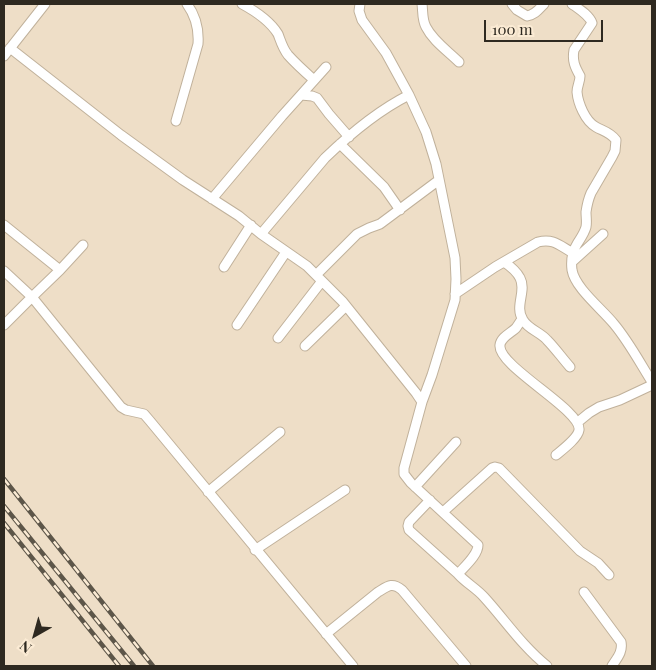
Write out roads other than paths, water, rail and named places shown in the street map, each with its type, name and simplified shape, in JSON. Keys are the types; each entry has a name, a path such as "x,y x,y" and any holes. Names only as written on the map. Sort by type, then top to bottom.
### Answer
{"street":[{"path":"4,56 45,4"},
{"path":"176,121 198,44 199,34 192,10 187,4"},
{"path":"242,4 257,12 273,28 289,56 314,80"},
{"path":"360,4 359,11 362,20 386,53 409,95 426,132 434,154 455,258 456,294 453,308 422,402 404,474 415,487 478,545 475,554 458,574"},
{"path":"422,4 425,26 439,44 459,62"},
{"path":"512,4 527,16 531,16 544,4"},
{"path":"572,4 588,16 592,23 574,50 573,55 573,61 580,76 577,92 579,100 585,115 592,125 609,132 616,140 612,157 590,193 586,211 586,226 583,236 576,245 572,258 572,271 576,282 614,324 627,342 652,384 620,400 599,407 578,422"},
{"path":"10,48 121,136 251,225 306,266 346,306 422,402"},
{"path":"212,199 326,67"},
{"path":"301,95 317,98 328,114 349,137"},
{"path":"261,234 325,158 380,111 409,95"},
{"path":"340,144 384,187 400,210"},
{"path":"278,338 319,278 357,234 380,224 439,180"},
{"path":"4,225 60,270"},
{"path":"224,267 251,225"},
{"path":"572,258 603,234"},
{"path":"456,294 530,246 545,240 557,244 572,258"},
{"path":"4,326 83,245"},
{"path":"237,325 286,252"},
{"path":"504,262 517,273 521,280 522,287 519,306 522,318 527,325 548,340 570,367"},
{"path":"4,271 32,298 118,404 126,410 144,414 353,666"},
{"path":"305,346 346,306"},
{"path":"522,318 517,326 502,340 501,350 515,367 578,422 580,428 578,435 556,455"},
{"path":"208,492 280,432"},
{"path":"415,487 456,442"},
{"path":"443,512 492,468 499,468 580,551 598,563 609,575"},
{"path":"256,550 345,490"},
{"path":"430,500 409,522 409,530 468,584 484,596 522,643 547,666"},
{"path":"326,634 378,592 392,585 397,586 466,666"},
{"path":"584,592 621,642 621,652 612,666"}],"railway":[{"path":"4,479 153,666"},
{"path":"4,506 134,666"},
{"path":"4,523 119,666"}]}
